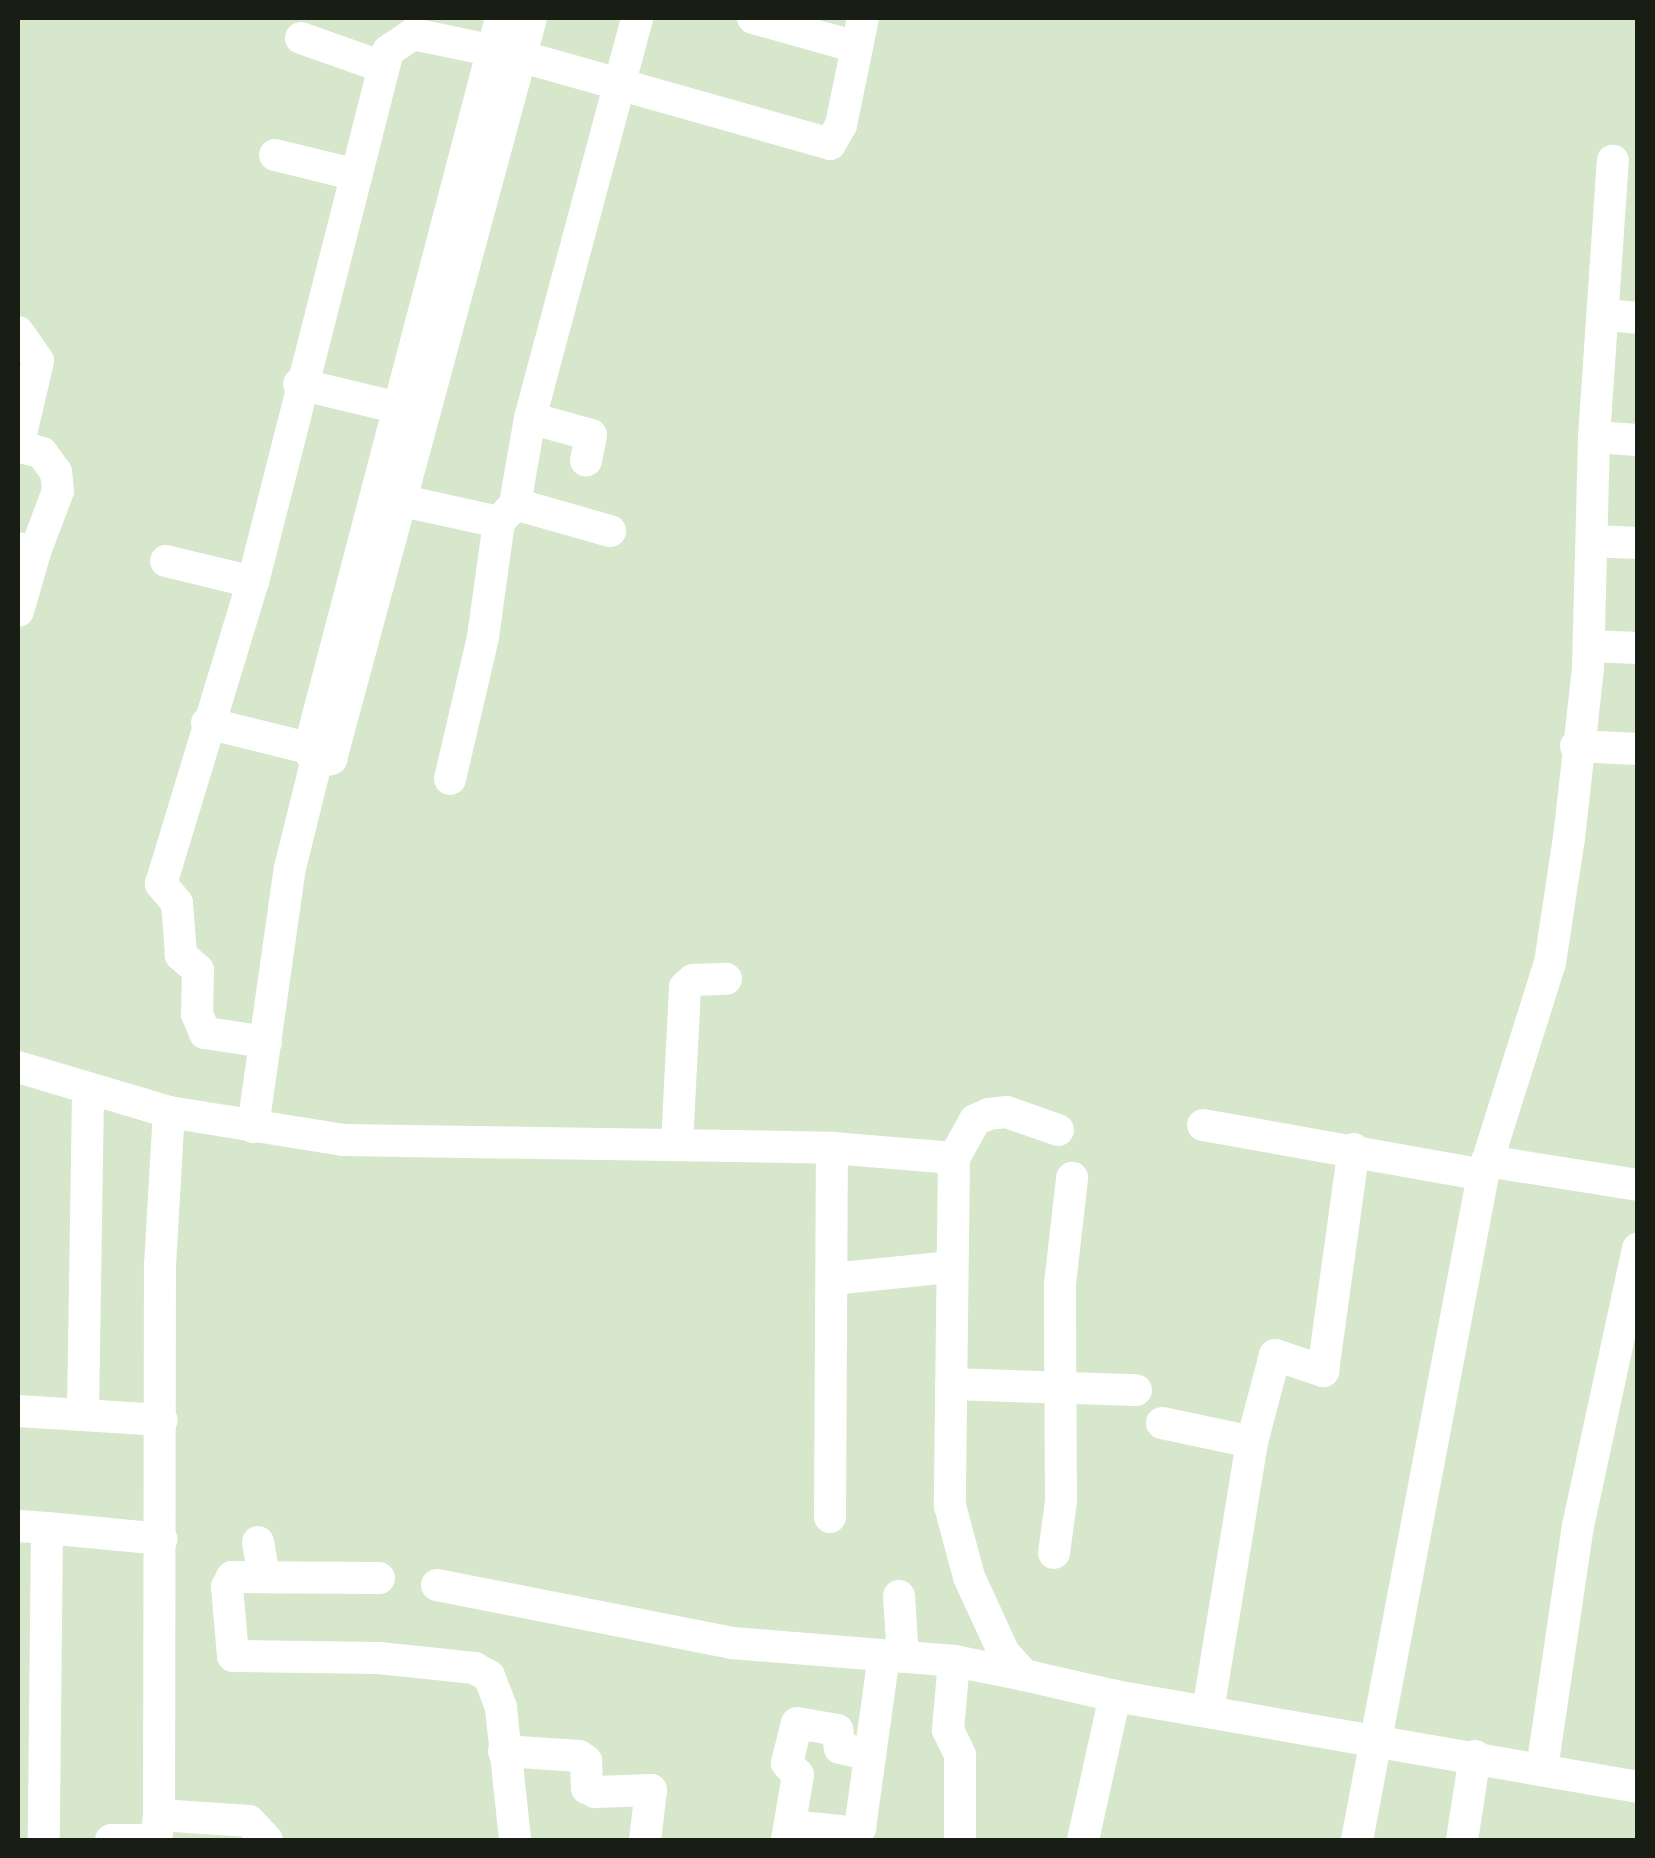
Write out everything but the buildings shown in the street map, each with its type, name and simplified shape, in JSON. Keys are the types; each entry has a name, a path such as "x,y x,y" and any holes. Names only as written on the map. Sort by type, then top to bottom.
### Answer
{"street":[{"path":"501,18 508,55"},
{"path":"253,1127 290,868 508,55 531,18"},
{"path":"450,779 530,418 637,18"},
{"path":"266,1042 204,1034 197,1014 198,970 180,956 177,903 161,884 207,723 254,582 299,384 383,67 396,41 413,34 618,83 830,144 837,138 860,32 753,18"},
{"path":"301,38 383,67"},
{"path":"275,155 357,175"},
{"path":"1357,1840 1485,1168 1550,963 1589,646 1594,438 1621,317 1614,160"},
{"path":"390,498 399,408 451,265"},
{"path":"18,332 38,360 18,446 42,453 56,472 58,492 26,550 18,611"},
{"path":"299,384 399,408"},
{"path":"530,418 590,435 586,461"},
{"path":"1594,438 1638,440"},
{"path":"390,498 610,531"},
{"path":"1592,540 1638,543"},
{"path":"166,561 254,582"},
{"path":"1589,646 1638,648"},
{"path":"207,723 319,756"},
{"path":"1576,746 1638,749"},
{"path":"678,1145 685,987 693,980 726,979"},
{"path":"18,1067 169,1112 343,1140 832,1148 954,1158"},
{"path":"83,1412 88,1090"},
{"path":"157,1832 162,1539 160,1266 169,1112"},
{"path":"1024,1675 990,1630 955,1535 951,1384 954,1158 976,1120 990,1114 1008,1112 1058,1130"},
{"path":"1203,1125 1485,1168 1638,1185"},
{"path":"830,1517 832,1148"},
{"path":"1208,1711 1252,1442 1275,1354 1323,1371 1354,1148"},
{"path":"1054,1553 1061,1500 1057,1392 1060,1284 1072,1178"},
{"path":"1542,1769 1578,1526 1638,1248"},
{"path":"832,1279 951,1267"},
{"path":"951,1384 1057,1392 1136,1390"},
{"path":"18,1410 162,1420"},
{"path":"1162,1423 1252,1442"},
{"path":"44,1840 29,1734 32,1527 162,1539"},
{"path":"258,1542 264,1575"},
{"path":"379,1578 264,1575 228,1581 237,1659 379,1658 474,1668 498,1692 515,1840"},
{"path":"437,1585 732,1644 954,1661 1115,1696 1376,1737 1638,1787"},
{"path":"870,1756 840,1748 837,1730 797,1723 787,1762 798,1775 789,1833 858,1830 893,1656 898,1596"},
{"path":"954,1661 948,1730 960,1755 960,1840"},
{"path":"1083,1840 1115,1696"},
{"path":"504,1751 579,1756 586,1761 586,1788 595,1792 651,1790 644,1840"},
{"path":"1462,1840 1475,1756"},
{"path":"111,1840 249,1821 268,1840"}]}
